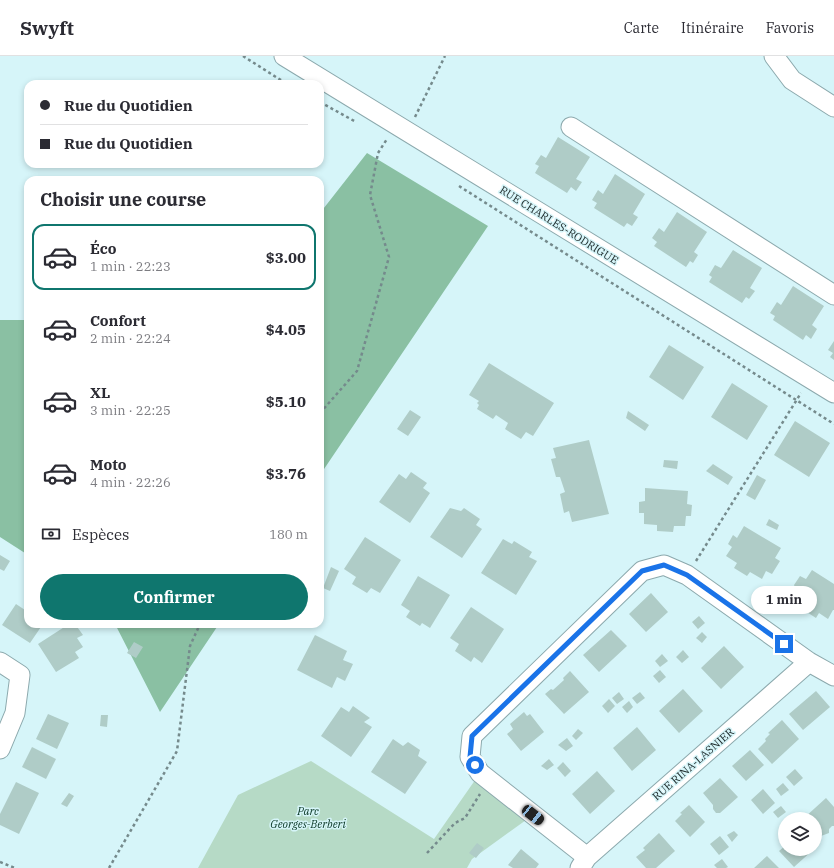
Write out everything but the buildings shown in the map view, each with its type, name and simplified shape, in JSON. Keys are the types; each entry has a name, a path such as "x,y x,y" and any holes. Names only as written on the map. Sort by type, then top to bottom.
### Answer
{"street":[{"name":"RUE CHARLES-RODRIGUE","path":"284,56 318,80"},
{"path":"774,56 792,80 834,107"},
{"name":"RUE CHARLES-RODRIGUE","path":"324,84 396,135 834,394"},
{"path":"571,127 834,295"},
{"path":"584,863 480,773 470,757 472,736 642,571 664,565 687,575 809,662 834,676"},
{"path":"0,662 20,675 16,713 0,749"},
{"name":"RUE RINA-LASNIER","path":"584,863 809,662"}],"path":[{"path":"243,56 281,80"},
{"path":"324,409 358,371 389,257 370,195 378,152 416,114 445,56"},
{"path":"324,104 360,125"},
{"path":"380,136 396,135"},
{"path":"455,183 834,424"},
{"path":"687,575 810,379"},
{"path":"109,868 177,751 190,646 198,628"},
{"path":"427,853 449,832 456,823 465,818 478,800 487,779"},
{"path":"0,862 15,868"}],"green space":[{"path":"367,153 488,226 324,469 324,208"},
{"path":"0,320 24,320 24,552 0,537"},
{"path":"117,628 216,628 160,712"},
{"name":"Parc Georges-Berberi","path":"311,761 434,839 480,773 533,815 472,859 467,868 198,868 238,795"}],"route":[{"path":"475,765 470,757 472,736 642,571 664,565 687,575 784,644"}]}
